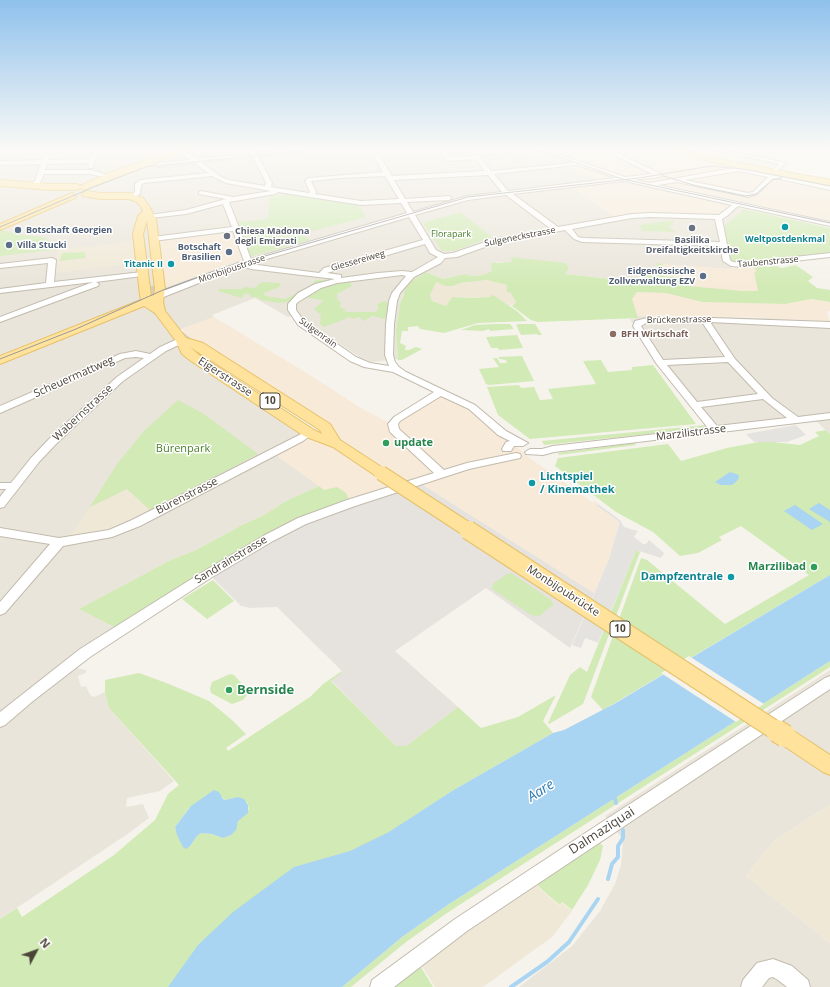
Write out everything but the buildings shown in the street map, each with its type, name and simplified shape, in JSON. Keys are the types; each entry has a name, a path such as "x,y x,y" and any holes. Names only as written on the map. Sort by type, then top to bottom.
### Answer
{"main road":[{"path":"0,227 66,196"},
{"path":"103,196 132,197 142,202 149,214 153,239 153,289"},
{"path":"149,214 143,216 138,233 142,274 153,289"},
{"path":"149,214 145,232 153,289 159,311 182,340"},
{"name":"Monbijoustrasse","path":"0,360 147,301 153,289"},
{"path":"147,301 151,307 159,311"},
{"name":"Eigerstrasse","path":"182,340 199,346 202,356 309,433 336,444"},
{"name":"Eigerstrasse","path":"202,356 381,473"},
{"name":"Monbijoubrücke","path":"381,473 830,766"}],"street":[{"path":"218,196 235,199"},
{"path":"149,214 186,212 225,201 256,196"},
{"name":"Monbijoustrasse","path":"317,196 361,203 404,202 479,196"},
{"path":"401,196 434,252 443,256"},
{"path":"510,196 557,230"},
{"path":"700,196 830,224"},
{"name":"Monbijoustrasse","path":"153,289 471,197"},
{"path":"225,201 236,229 245,263"},
{"path":"718,217 725,215 737,204"},
{"name":"Sulgeneckstrasse","path":"395,369 389,355 390,324 393,301 399,288 413,274 438,261 443,256 452,255 494,241 640,215 718,217"},
{"name":"Taubenstrasse","path":"718,217 728,262 736,266 830,255"},
{"path":"567,228 577,238 584,240 724,244"},
{"path":"153,239 236,229"},
{"name":"Giessereiweg","path":"245,263 251,267 320,276 327,270 427,241"},
{"path":"0,266 52,260 50,285"},
{"name":"Sulgenrain","path":"320,276 339,277 402,273 413,274"},
{"path":"0,291 142,274"},
{"name":"Sulgenrain","path":"378,275 336,281 318,286 302,295 292,304 293,312 301,322 354,358 367,365 395,369"},
{"path":"0,320 111,278"},
{"name":"Brückenstrasse","path":"715,430 660,363 637,326 638,323 647,320 704,320 770,321 830,325"},
{"path":"704,320 731,359 766,396 796,420"},
{"name":"Wabernstrasse","path":"0,504 53,441 120,379 151,357 182,340"},
{"name":"Scheuermattweg","path":"0,410 123,356 136,354 151,357"},
{"path":"660,363 731,359"},
{"path":"395,369 408,377 472,407 502,433 526,446"},
{"path":"441,392 397,419 393,424 393,427 442,474"},
{"path":"695,405 766,396"},
{"name":"Marzilistrasse","path":"526,446 543,452 553,449 829,416"},
{"name":"Bürenstrasse","path":"0,532 59,542 90,538 119,530 253,463 309,433"},
{"path":"502,433 509,452 516,456"},
{"path":"507,447 513,442 526,446"},
{"name":"Sandrainstrasse","path":"0,721 28,696 86,653 248,548 323,513 493,459 525,455 526,446"},
{"name":"Sandrainstrasse","path":"493,459 507,447"},
{"path":"0,486 15,486"},
{"path":"0,610 59,542"},
{"name":"Dalmaziquai","path":"379,987 461,925 830,682"},
{"path":"750,987 764,970 772,968 785,973 801,987"}],"shaded area":[{"path":"0,196 680,196 744,209 724,227 733,262 731,269 656,264 657,268 652,274 629,281 565,274 513,262 496,262 492,271 483,275 473,276 465,274 443,279 426,272 413,280 402,296 396,331 398,359 372,362 361,358 305,321 299,315 288,317 255,298 212,315 214,317 171,333 185,352 312,437 276,455 319,486 286,501 264,515 194,551 171,560 80,609 112,626 120,635 89,655 77,668 86,670 86,673 78,676 81,687 86,686 90,695 94,697 105,692 109,708 174,781 160,791 127,798 126,807 143,804 149,818 0,919"},
{"path":"583,196 830,196 830,220 737,201 720,215 614,217"},
{"path":"233,231 243,259 167,287 163,287 157,240"},
{"path":"134,241 136,263 55,273 57,250"},
{"path":"663,264 726,269 751,266 757,272 754,274 758,291 689,286 688,278 663,276"},
{"path":"487,280 507,285 516,302 510,306 495,296 483,298 452,297 446,306 432,301 430,295 435,282 453,286 461,283"},
{"path":"637,292 666,293 702,302 785,304 811,299 830,302 830,311 826,311 830,322 755,317 637,316 631,299"},
{"path":"637,316 769,318 830,322 830,434 816,421 714,434 652,356 630,319 637,318"},
{"path":"214,317 361,408 393,425 442,394 477,413 531,459 592,502 595,501 599,504 596,505 619,522 609,559 594,593 416,481 350,502 324,490 276,455 326,430 188,338 182,329"},
{"path":"796,425 806,435 787,442 754,442 746,434"},
{"path":"418,482 594,593 570,648 486,588 395,651 458,707 406,746 396,746 331,680 343,672 277,607 250,608 241,606 209,574 286,530"},
{"path":"127,489 150,510 122,524 105,530 70,536 90,507"},
{"path":"598,504 620,520 624,527 638,531 634,537 643,544 646,544 649,540 664,553 661,558 636,550 598,643 585,638 581,648 572,645 609,559 619,524 618,521 596,505"},
{"path":"830,670 830,805 774,841 746,876 830,943 830,987 519,987 572,946 600,911 615,884 621,865 623,840 605,816"},
{"path":"830,805 830,943 746,876 774,841"},
{"path":"536,883 541,890 560,906 562,903 572,911 552,937 483,987 435,987 420,963"}],"green space":[{"path":"270,196 304,196 358,205 366,217 301,234 310,240 249,257 236,222 268,219"},
{"path":"744,209 830,228 830,253 739,264 733,262 731,260 724,226"},
{"name":"Florapark","path":"460,212 492,237 454,251 442,251 423,223"},
{"path":"675,221 669,227 675,232 641,231 642,228 638,225"},
{"path":"0,230 43,237 62,249 0,256"},
{"path":"85,252 85,258 60,261 62,253"},
{"path":"511,257 565,263 569,267 565,274 629,281 641,278 641,272 652,274 657,268 656,263 663,264 663,276 688,278 689,286 743,291 758,291 754,273 756,270 751,266 763,265 782,268 796,265 813,277 808,281 817,288 830,290 830,302 811,299 785,304 702,302 666,293 637,292 632,299 638,318 537,322 531,320 512,306 516,302 511,293 507,292 507,285 487,280 461,283 453,286 446,286 436,282 430,295 432,301 446,306 452,297 477,298 490,297 491,295 495,296 518,312 527,321 478,323 444,333 420,329 418,326 408,327 408,331 402,331 400,343 406,346 405,350 416,347 422,349 402,360 398,360 396,331 400,304 407,286 413,280 426,272 443,279 465,274 473,276 483,275 492,271 491,263 512,262"},
{"path":"346,279 350,281 352,286 337,294 337,299 341,303 340,307 346,310 344,312 375,312 379,309 377,304 385,301 389,304 385,319 372,316 364,321 359,317 352,319 350,317 324,327 320,324 321,318 319,316 322,314 318,313 314,309 323,301 321,300 295,297 289,302 278,303 261,300 256,297 250,297 249,294 244,294 242,298 218,291 219,289 242,289 245,287 255,288 261,282 281,283 279,287 264,293 265,296 285,299 311,286 315,280"},
{"path":"510,324 514,329 490,331 489,329 483,331 461,330 475,325"},
{"path":"535,324 542,335 521,335 516,325"},
{"path":"517,335 523,348 499,350 498,348 491,348 486,337"},
{"path":"522,356 534,381 486,384 479,369 499,367 493,358 497,358 500,363 507,363 506,360 498,357"},
{"path":"601,360 608,372 632,370 632,367 653,365 696,424 530,439 498,415 487,387 519,385 521,388 534,387 540,400 553,399 548,389 596,384 583,361"},
{"name":"Bürenpark","path":"178,400 204,414 258,454 150,510 127,489 90,507 117,464 144,431"},
{"path":"706,425 706,428 544,445 542,441"},
{"name":"Marzilibad","path":"826,430 830,434 830,575 603,710 591,697 641,558 647,560 725,624 809,575 741,526 719,537 722,540 698,553 680,556 653,532 616,512 555,466 558,458 668,444 681,461 727,448 764,441 800,445 819,436 815,432"},
{"path":"634,443 636,445 559,455 558,453"},
{"path":"319,486 324,490 337,487 346,493 350,502 322,512 117,631 112,626 79,609 171,560 194,551 264,515 286,501"},
{"path":"636,550 640,552 583,704 549,724 548,723 570,675 580,667 587,672"},
{"path":"511,573 551,600 553,605 539,616 531,615 492,589 493,584 507,574"},
{"path":"213,580 234,601 207,619 182,599"},
{"path":"830,661 830,667 450,911 406,942 351,987 342,987 402,937 449,904"},
{"path":"342,671 343,672 331,681 396,746 406,746 458,707 481,728 518,717 556,695 543,721 553,733 452,791 402,824 220,987 0,987 0,919 17,908 22,917 114,855 155,820 168,794 179,785 109,708 105,692 105,680 139,673 209,701 246,734 226,748 228,751 310,697 323,684","holes":["221,796 225,800 234,798 247,802 249,809 238,821 236,828 231,835 223,838 212,834 201,833 190,846 175,829 189,808"]},
{"name":"Bernside","path":"230,674 234,675 248,691 243,700 232,704 211,693 210,689 212,682"},
{"path":"599,842 603,846 600,860 588,885 572,910 562,902 560,905 536,883"},
{"path":"419,964 433,987 390,987"}],"water":[{"path":"730,472 739,475 738,480 732,485 721,485 715,482"},
{"path":"819,503 830,510 830,522 809,509"},
{"path":"795,505 823,524 812,530 784,511"},
{"name":"Aare","path":"830,575 830,661 449,904 402,937 342,987 168,987 198,945 233,912 294,867 350,851 389,832 452,791 553,733 564,730 614,704"},
{"path":"214,790 219,792 225,800 238,797 244,799 248,805 248,813 238,821 236,830 231,835 223,838 212,834 201,833 186,849 183,847 177,835 175,827 191,806"}],"pier":[{"path":"689,656 764,704 736,722 661,673"}],"waterway":[{"path":"614,795 616,803"},
{"path":"608,879 612,864 618,857 618,846 623,838 623,830"},
{"path":"511,987 547,962 569,942 598,899"}],"tunnel":[{"path":"151,286 153,304 160,313"},
{"path":"179,336 204,357"}],"tram line":[{"path":"0,227 72,196"},
{"path":"0,359 76,329 163,290 217,270 468,197 476,196"},
{"path":"703,196 830,223"}],"place":[{"name":"Weltpostdenkmal","path":"785,227"},
{"name":"Basilika Dreifaltigkeitskirche","path":"692,228"},
{"name":"Botschaft Georgien","path":"18,230"},
{"name":"Chiesa Madonna degli Emigrati","path":"227,236"},
{"name":"Villa Stucki","path":"9,245"},
{"name":"Botschaft Brasilien","path":"229,252"},
{"name":"Titanic II","path":"171,264"},
{"name":"Eidgenössische Zollverwaltung EZV","path":"703,276"},
{"name":"BFH Wirtschaft","path":"613,334"},
{"name":"update","path":"386,443"},
{"name":"Lichtspiel / Kinemathek","path":"532,483"},
{"name":"Marzilibad","path":"814,567"},
{"name":"Dampfzentrale","path":"731,577"},
{"name":"Bernside","path":"229,690"}]}
